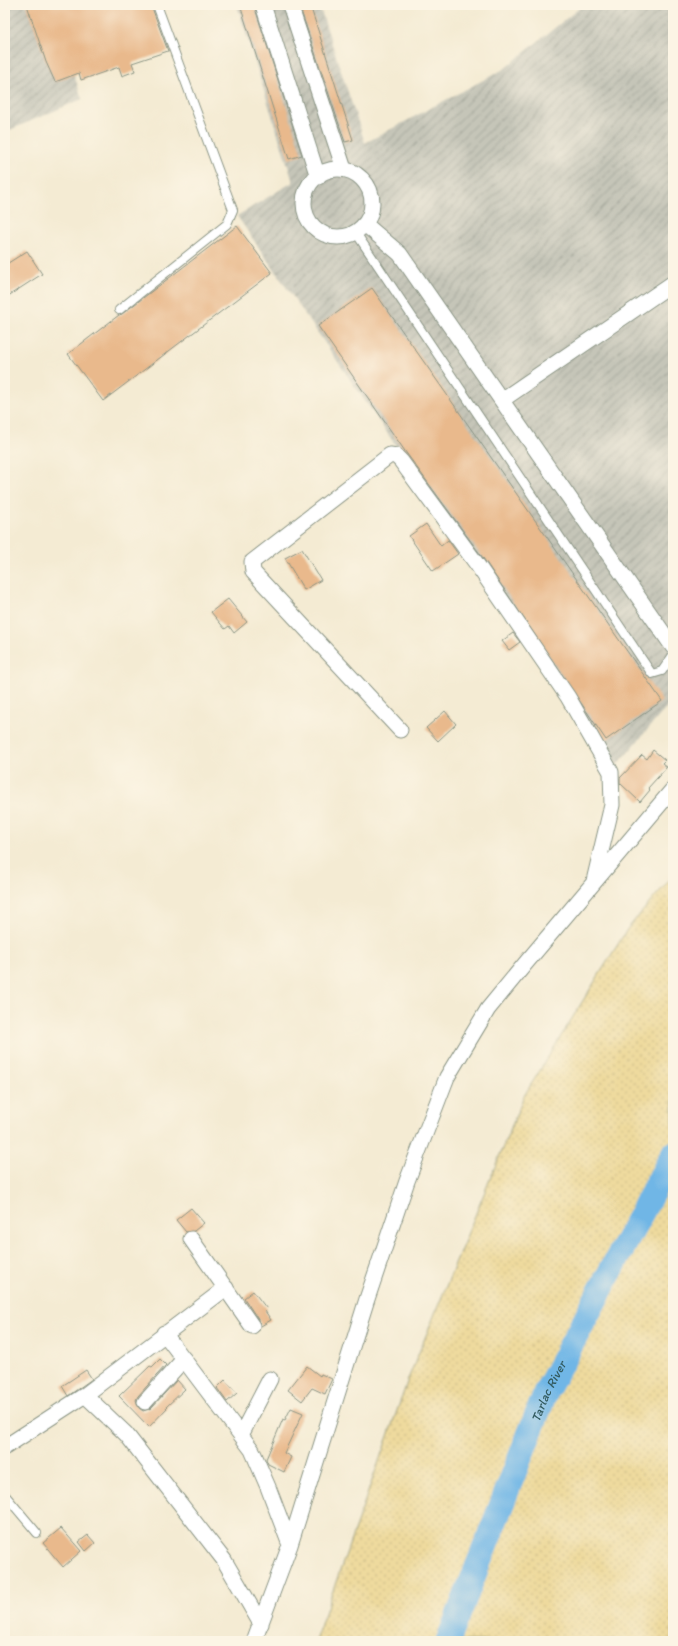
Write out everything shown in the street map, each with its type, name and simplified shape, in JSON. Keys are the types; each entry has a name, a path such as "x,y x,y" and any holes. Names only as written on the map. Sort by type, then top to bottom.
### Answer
{"street":[{"path":"263,5 318,176"},
{"path":"290,5 344,169"},
{"path":"273,37 298,29"},
{"path":"344,169 360,177 371,191 373,209 361,229 338,238 320,233 307,219 304,200 310,182 325,171 344,169"},
{"path":"361,229 400,254 673,647"},
{"path":"502,400 673,283"},
{"path":"400,730 253,572 252,566 252,562 390,456 396,456 401,461 476,563 568,697 611,772 612,805 594,884"},
{"path":"254,1641 290,1545 367,1299 407,1181 447,1077 488,1009 673,788"},
{"path":"191,1239 252,1326"},
{"path":"5,1447 85,1395 164,1333 226,1288"},
{"path":"164,1333 241,1435 256,1459 290,1545"},
{"path":"145,1402 184,1359"},
{"path":"241,1435 270,1379"},
{"path":"85,1395 126,1434 224,1560 260,1624"}],"lane":[{"path":"119,310 227,224 233,210 157,5"},
{"path":"361,229 652,674 662,671 673,655"},
{"path":"5,1495 37,1533"}],"shaded area":[{"path":"5,5 51,5 82,99 5,132"},
{"path":"237,5 319,5 365,143 504,69 583,5 673,5 673,700 617,765 237,216 293,182"}],"sand":[{"path":"673,876 673,1641 315,1641 409,1377 524,1096 628,928"}],"building":[{"path":"27,5 151,5 168,51 132,63 135,71 122,76 119,67 81,80 79,73 55,82 46,62"},
{"path":"240,5 254,5 302,155 289,159"},
{"path":"299,5 310,5 353,140 345,142"},
{"path":"237,226 272,273 103,401 68,354"},
{"path":"27,251 42,274 5,298 5,265"},
{"path":"372,288 662,701 606,740 483,558 407,454 318,326"},
{"path":"426,524 441,546 448,540 458,554 433,571 409,536"},
{"path":"302,549 321,580 304,590 285,558"},
{"path":"228,599 247,622 234,633 229,626 225,629 211,612"},
{"path":"513,633 520,642 509,650 502,641"},
{"path":"445,711 456,724 438,741 426,728"},
{"path":"653,750 665,760 662,763 667,767 648,788 650,790 640,802 620,783 620,778 642,755 647,759"},
{"path":"191,1208 204,1223 194,1231 186,1232 176,1220"},
{"path":"253,1291 267,1309 265,1311 271,1320 261,1326 244,1298"},
{"path":"160,1359 166,1365 138,1396 136,1400 139,1408 143,1411 151,1408 177,1380 185,1389 166,1407 167,1408 149,1427 119,1396 150,1366 152,1367"},
{"path":"307,1366 320,1376 321,1374 332,1379 325,1394 312,1388 302,1401 288,1390"},
{"path":"86,1370 92,1379 68,1396 62,1386"},
{"path":"225,1380 237,1393 227,1402 217,1388"},
{"path":"291,1408 303,1413 284,1453 291,1457 284,1472 268,1464 266,1459 283,1419 285,1420"},
{"path":"61,1528 81,1551 63,1567 43,1543"},
{"path":"88,1535 95,1543 86,1551 79,1542"}],"waterway":[{"name":"Tarlac River","path":"448,1641 545,1394 673,1154"}]}
